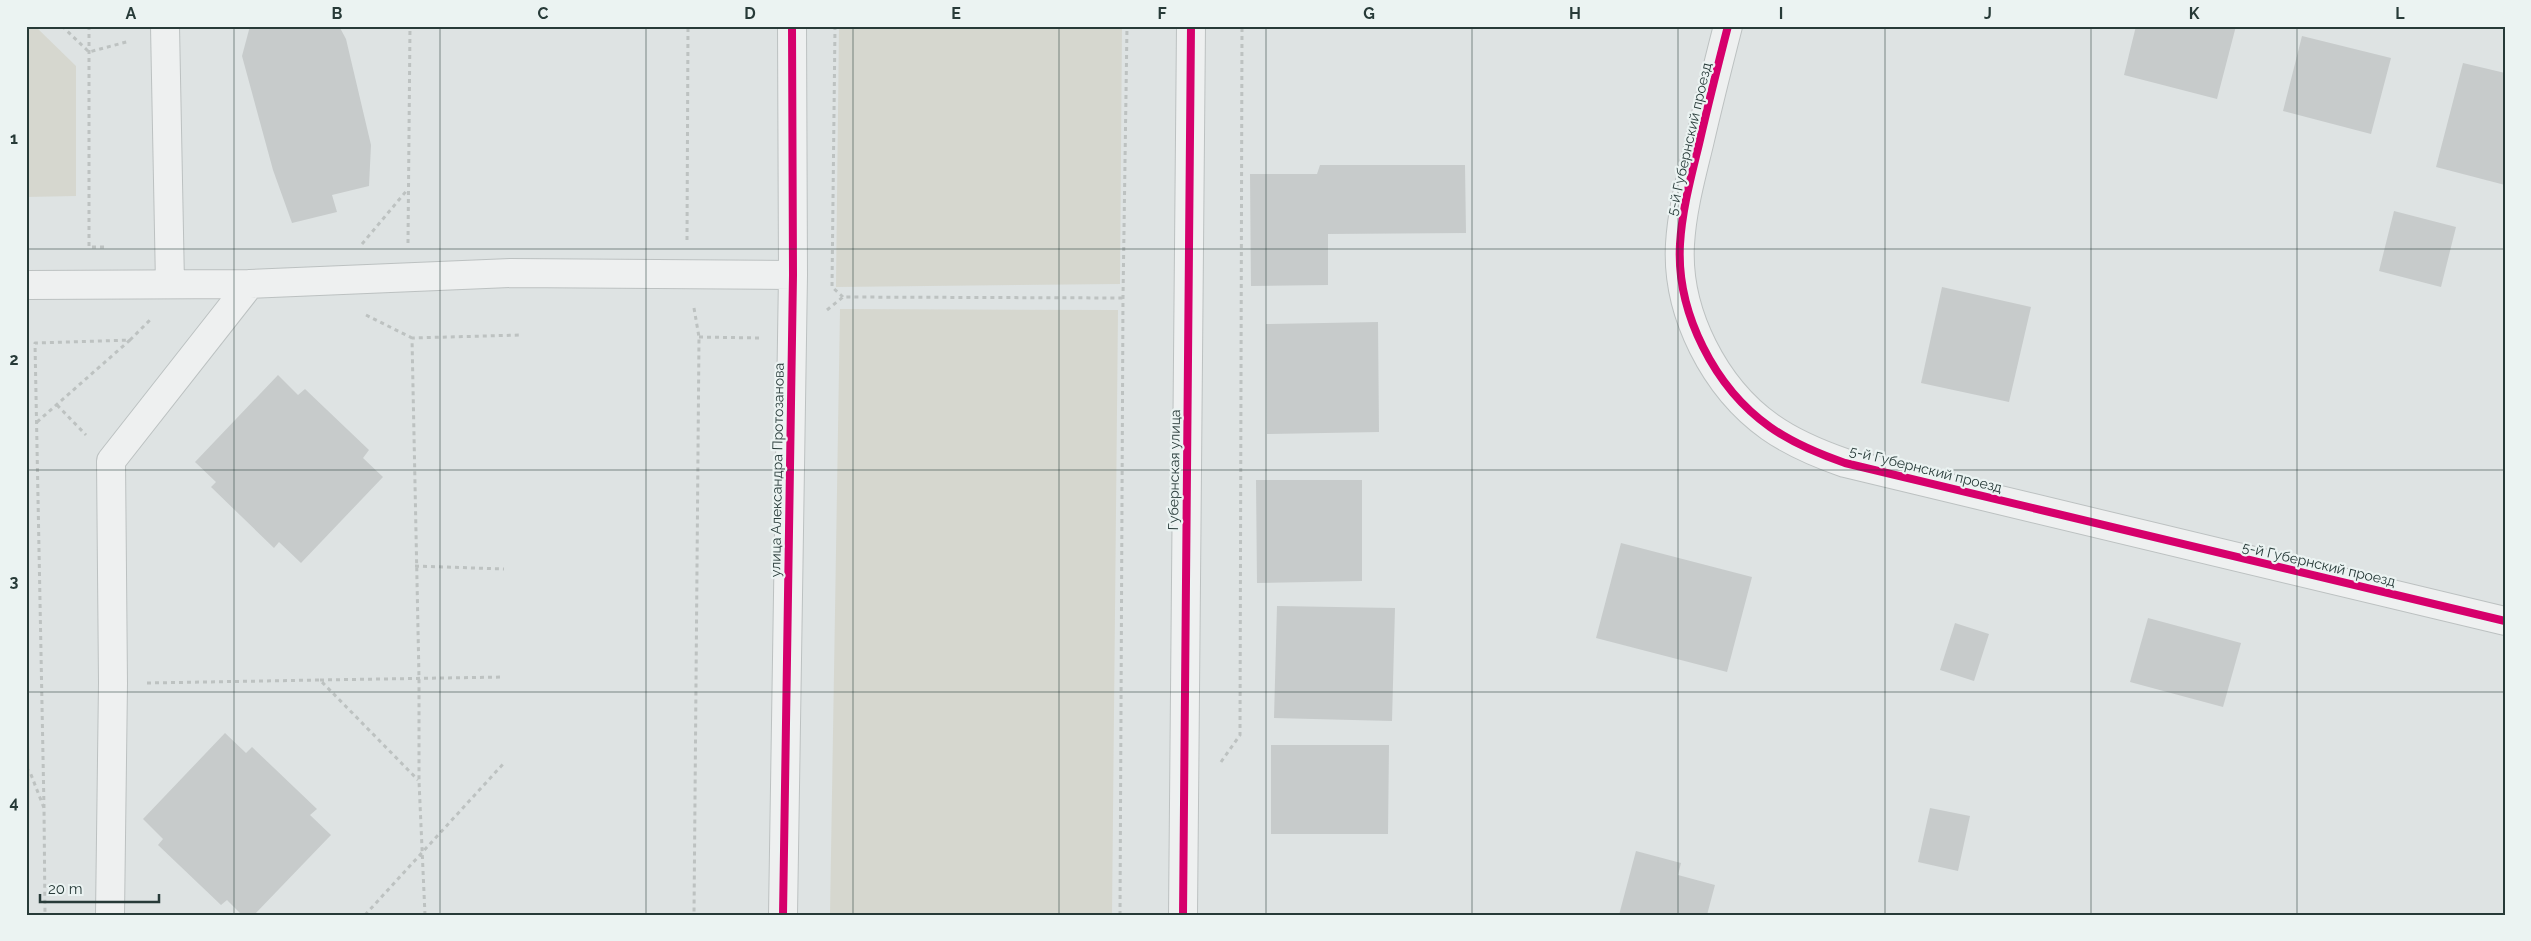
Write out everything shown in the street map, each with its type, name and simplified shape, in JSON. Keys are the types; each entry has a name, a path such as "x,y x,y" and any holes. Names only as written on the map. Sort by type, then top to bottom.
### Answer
{"street":[{"path":"165,26 170,284"},
{"name":"улица Александра Протозанова","path":"784,915 792,339 792,26"},
{"name":"Губернская улица","path":"1183,915 1191,26"},
{"name":"5-й Губернский проезд","path":"1728,26 1684,204 1679,246 1683,288 1694,328 1713,366 1738,399 1770,427 1806,449 1845,463 2505,621"},
{"path":"26,284 250,284 511,273 792,275"},
{"path":"110,915 113,684 111,461 250,284"}],"path":[{"path":"62,26 89,52"},
{"path":"408,276 410,26"},
{"path":"688,26 687,274 699,337 694,915"},
{"path":"835,26 832,287 843,297"},
{"path":"1120,915 1123,298 1127,26"},
{"path":"1218,766 1240,735 1242,26"},
{"path":"699,337 792,339 843,297 1123,298"},
{"path":"425,915 418,781 419,678 415,566 412,338 521,335"},
{"path":"37,422 130,340"},
{"path":"57,405 111,461"},
{"path":"415,566 504,569"},
{"path":"113,684 504,677"},
{"path":"320,680 418,781"},
{"path":"364,915 504,763"},
{"path":"26,768 30,772 44,808 45,915"}],"shaded area":[{"path":"26,26 35,26 76,66 76,196 26,197"},
{"path":"839,26 1122,26 1120,284 836,287"},
{"path":"840,309 1118,310 1112,915 830,915"},
{"path":"26,642 30,772 28,915 26,915"}],"building":[{"path":"250,26 339,26 346,39 371,145 369,186 332,195 337,212 292,223 273,170 242,56"},
{"path":"2136,26 2236,26 2217,99 2124,75"},
{"path":"2302,36 2391,58 2371,134 2283,111"},
{"path":"2463,63 2505,73 2505,185 2436,167"},
{"path":"1320,165 1465,165 1466,233 1328,234 1328,285 1251,286 1250,174 1317,174"},
{"path":"2394,211 2456,227 2441,287 2379,271"},
{"path":"1942,287 2031,307 2009,402 1921,383"},
{"path":"1378,322 1379,432 1267,434 1266,324"},
{"path":"278,375 298,395 305,389 369,450 363,458 383,477 301,563 279,542 274,548 211,487 216,482 195,462"},
{"path":"1256,480 1362,480 1362,581 1257,583"},
{"path":"1621,543 1752,577 1727,672 1596,638"},
{"path":"1277,606 1395,608 1392,721 1274,718"},
{"path":"2148,618 2241,643 2223,707 2130,682"},
{"path":"1955,623 1989,634 1974,681 1940,670"},
{"path":"225,733 246,753 252,747 317,809 310,815 331,835 254,915 242,915 227,900 221,905 158,845 163,839 143,819"},
{"path":"1271,745 1389,745 1388,834 1271,834"},
{"path":"1930,808 1970,816 1958,871 1918,862"},
{"path":"1636,851 1681,863 1678,875 1715,885 1707,915 1619,915"}],"cycle path":[{"path":"783,915 793,275 792,26"},
{"path":"1183,915 1191,26"},
{"path":"1728,26 1685,206 1681,231 1680,270 1692,322 1716,370 1732,392 1750,411 1770,427 1788,439 1845,463 2505,621"}]}
